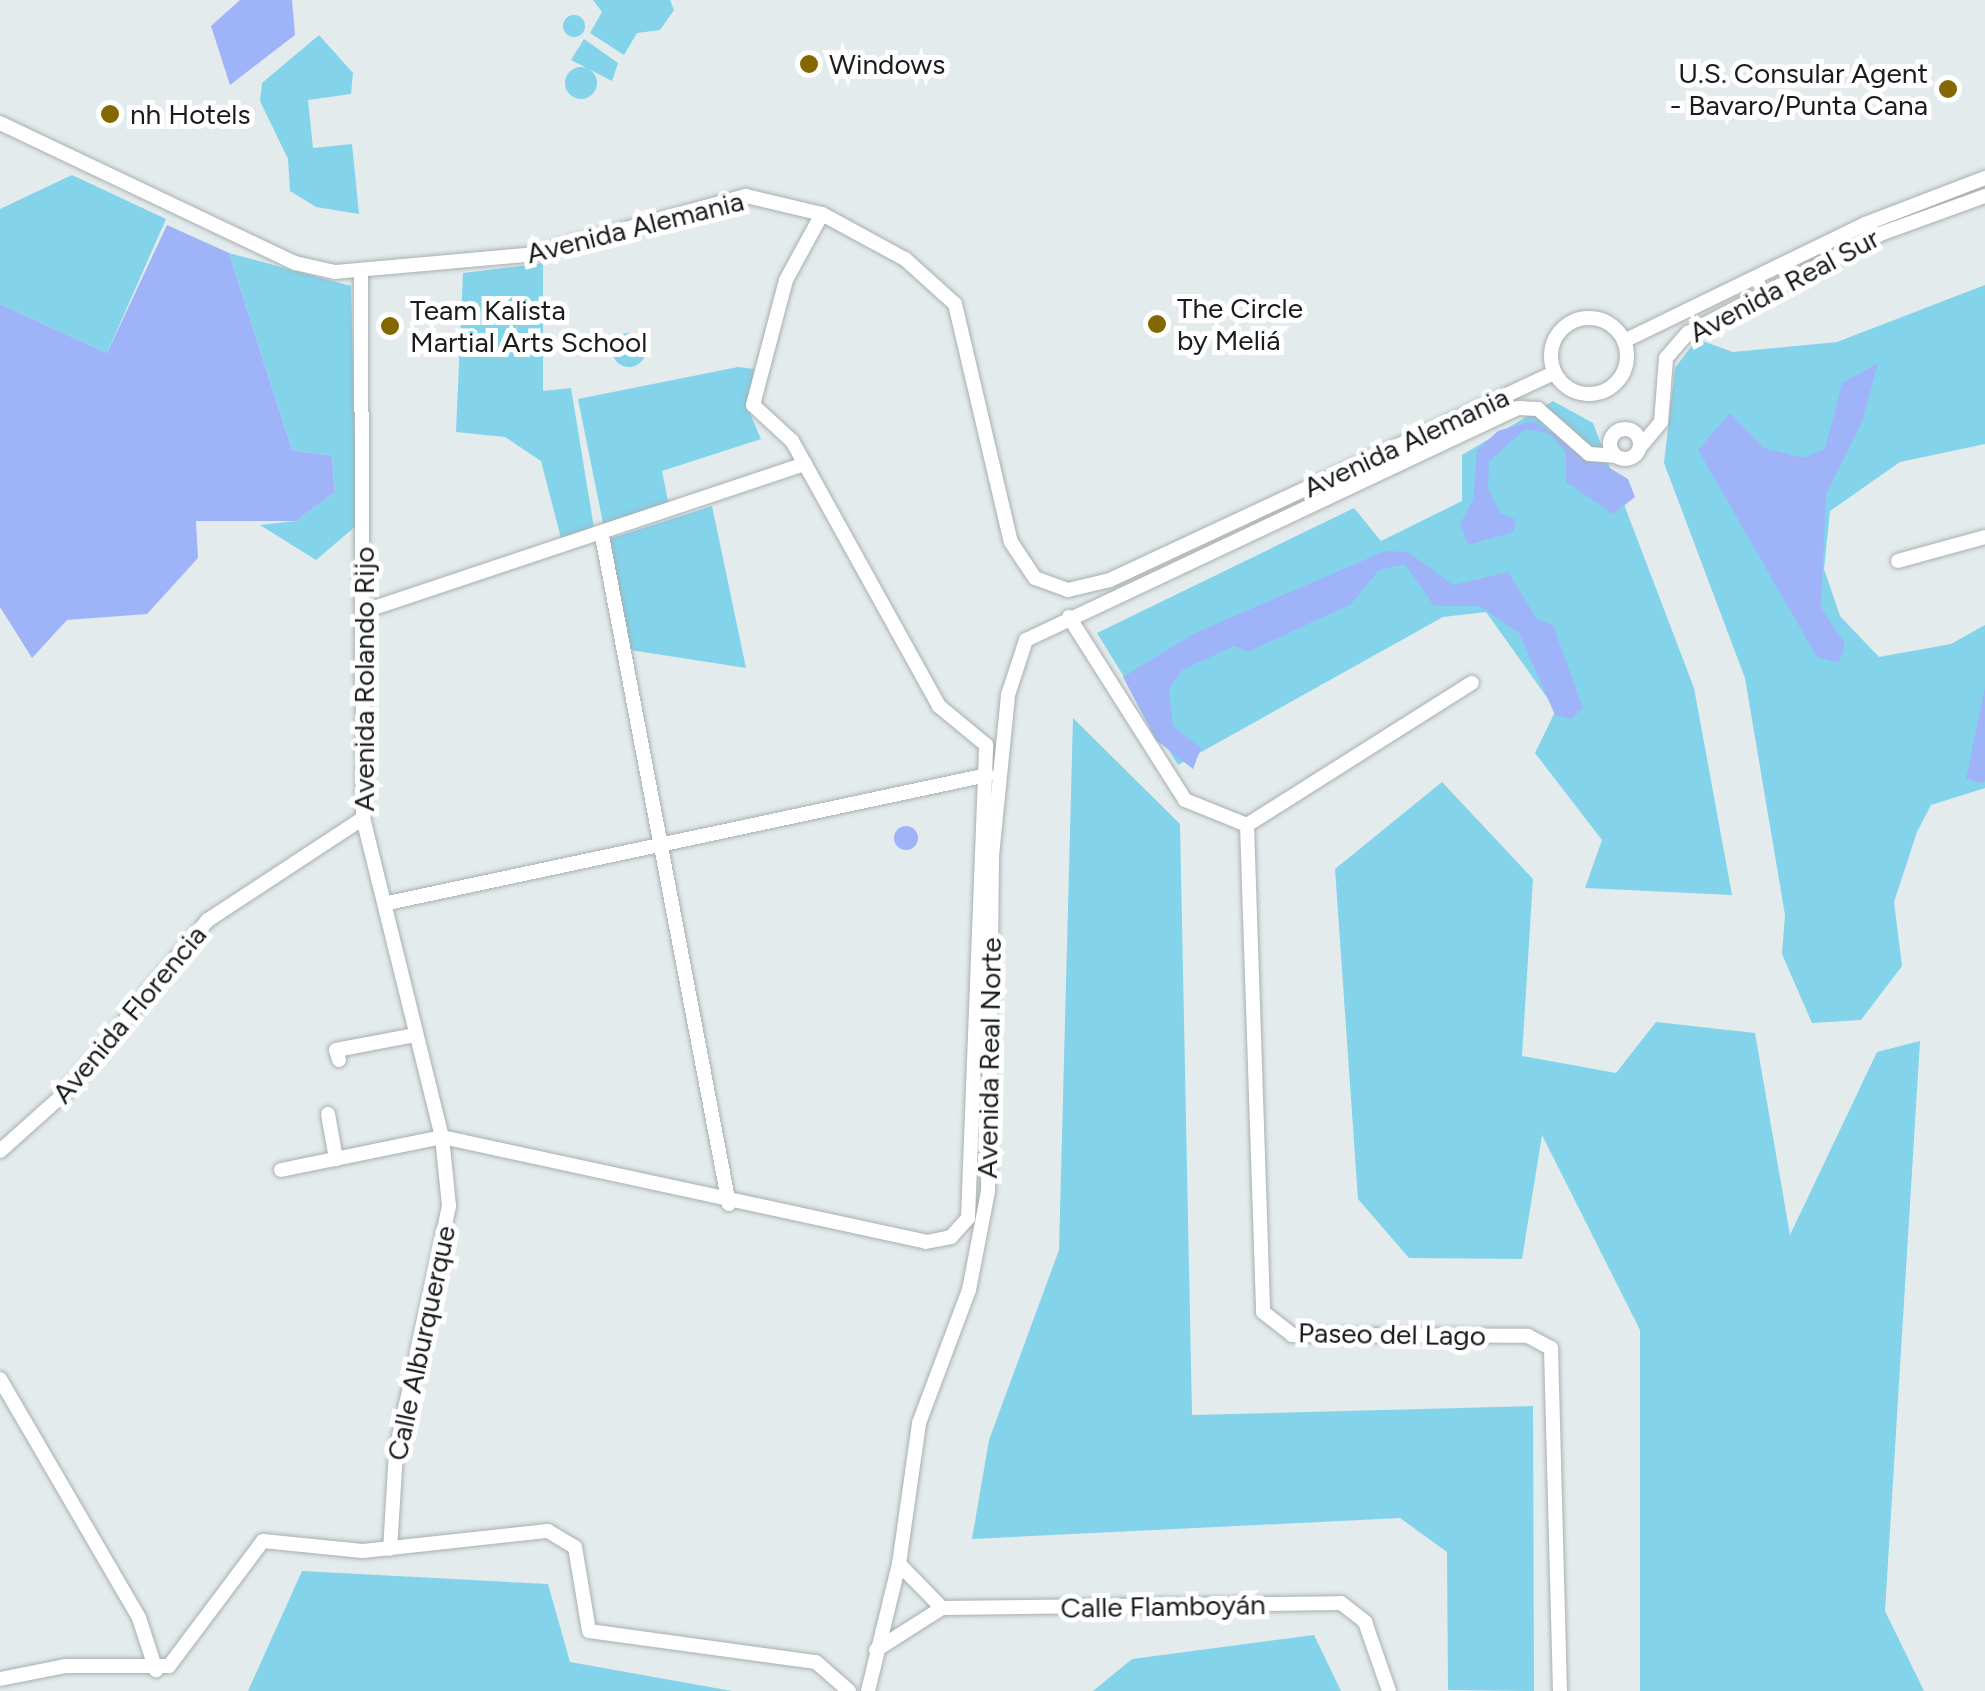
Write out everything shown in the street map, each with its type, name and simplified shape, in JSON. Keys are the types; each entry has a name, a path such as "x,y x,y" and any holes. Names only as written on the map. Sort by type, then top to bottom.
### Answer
{"street":[{"name":"Avenida Alemania","path":"0,123 295,263 361,272 535,254 746,196 822,214 905,259 955,304 1011,542 1035,578 1068,590 1110,580 1554,373"},
{"path":"1624,341 1865,224 1985,178"},
{"name":"Avenida Real Sur","path":"1643,438 1666,358 1688,334 1880,234 1985,196"},
{"path":"281,1170 442,1137 541,1152 730,1204 926,1242 951,1237 968,1218 978,1077 972,949 987,776 986,745 938,706 805,464 753,400 786,280 822,214"},
{"name":"Avenida Rolando Rijo","path":"361,272 363,818 388,904 415,1035 442,1137"},
{"path":"1578,320 1600,320 1624,341 1624,373 1609,389 1577,393 1554,373 1554,342 1578,320"},
{"name":"Avenida Real Norte","path":"868,1691 874,1652 899,1564 919,1423 969,1290 988,1191 992,856 1008,695 1026,640 1069,616 1518,408 1538,409 1609,452"},
{"path":"1620,430 1643,438 1630,458 1609,452 1620,430"},
{"path":"365,611 602,536 805,464"},
{"path":"602,536 730,1204"},
{"path":"1898,561 1985,537"},
{"path":"1069,616 1184,800 1247,825 1472,683"},
{"path":"388,904 987,776"},
{"name":"Avenida Florencia","path":"0,1152 66,1092 208,920 363,818"},
{"name":"Paseo del Lago","path":"1247,825 1262,1312 1292,1334 1528,1336 1551,1348 1560,1691"},
{"path":"338,1060 336,1050 415,1035"},
{"path":"328,1114 336,1159"},
{"name":"Calle Alburquerque","path":"390,1549 399,1436 449,1206 442,1137"},
{"path":"0,1379 139,1618 156,1670"},
{"path":"0,1679 65,1666 156,1670 178,1657 263,1540 390,1549 556,1531 575,1547 589,1631 816,1662 849,1691"},
{"path":"874,1652 942,1608 899,1564"},
{"name":"Calle Flamboyán","path":"942,1608 1341,1604 1365,1622 1390,1691"}],"shaded area":[{"path":"240,0 292,0 295,35 230,85 211,26"},
{"path":"593,0 670,0 674,10 660,30 637,33 624,55 590,33 602,12"},
{"path":"574,15 582,18 582,34 574,37 566,34 563,26 566,18"},
{"path":"319,35 353,73 351,94 308,100 313,148 352,144 359,214 316,207 290,191 288,159 260,101 262,83"},
{"path":"584,39 618,63 612,81 571,60"},
{"path":"581,67 593,71 597,83 593,95 581,99 569,95 565,83 569,71"},
{"path":"72,175 166,219 107,353 0,304 0,209"},
{"path":"167,225 229,253 292,450 332,456 335,492 296,521 196,521 198,558 147,614 67,620 32,658 0,607 0,304 107,353"},
{"path":"229,253 351,286 357,525 316,560 260,525 296,521 335,492 332,456 292,450"},
{"path":"543,263 543,391 571,388 595,534 562,542 541,461 505,437 456,432 463,273"},
{"path":"1985,285 1985,444 1900,462 1830,511 1824,569 1840,616 1879,657 1951,644 1985,625 1985,788 1931,805 1917,832 1894,902 1902,966 1861,1020 1812,1023 1782,954 1785,915 1745,678 1664,463 1675,368 1697,339 1733,352 1837,342"},
{"path":"629,333 641,338 646,350 641,362 629,367 617,362 612,350 617,338"},
{"path":"1878,363 1862,422 1826,494 1821,608 1845,644 1839,663 1817,657 1698,450 1730,413 1764,448 1803,458 1825,449 1842,383"},
{"path":"738,367 754,369 748,409 761,439 662,471 669,506 604,528 578,399"},
{"path":"1553,401 1593,423 1694,688 1732,895 1585,888 1602,840 1535,753 1556,710 1486,612 1443,617 1178,765 1097,633 1354,508 1381,541 1462,501 1462,455"},
{"path":"1532,421 1628,479 1635,497 1613,514 1566,482 1566,452 1550,434 1526,429 1489,461 1488,488 1500,513 1516,520 1513,532 1468,545 1460,524 1473,500 1477,450 1498,431"},
{"path":"712,506 746,668 630,650 606,540"},
{"path":"1385,551 1408,552 1453,585 1508,572 1537,619 1553,625 1583,708 1571,719 1555,715 1519,633 1479,606 1434,606 1405,564 1379,570 1351,604 1248,652 1234,646 1182,670 1169,689 1173,726 1201,748 1193,769 1156,740 1123,677 1195,633"},
{"path":"1985,687 1985,781 1981,783 1966,779"},
{"path":"1073,718 1180,824 1192,1415 1533,1406 1534,1691 1448,1690 1447,1552 1400,1518 972,1539 989,1440 1059,1250"},
{"path":"1442,782 1533,879 1522,1056 1616,1073 1656,1022 1755,1033 1790,1235 1877,1052 1920,1041 1885,1611 1924,1691 1640,1691 1640,1330 1542,1135 1522,1259 1409,1258 1358,1199 1335,869"},
{"path":"906,826 915,829 915,847 906,850 897,847 894,838 897,829"},
{"path":"302,1571 548,1584 570,1662 732,1691 248,1691"},
{"path":"1314,1635 1341,1691 1093,1691 1132,1659"}],"place":[{"name":"Windows","path":"809,64"},
{"name":"U.S. Consular Agent - Bavaro/Punta Cana","path":"1948,89"},
{"name":"nh Hotels","path":"110,114"},
{"name":"The Circle by Meliá","path":"1157,324"},
{"name":"Team Kalista Martial Arts School","path":"390,326"}]}
